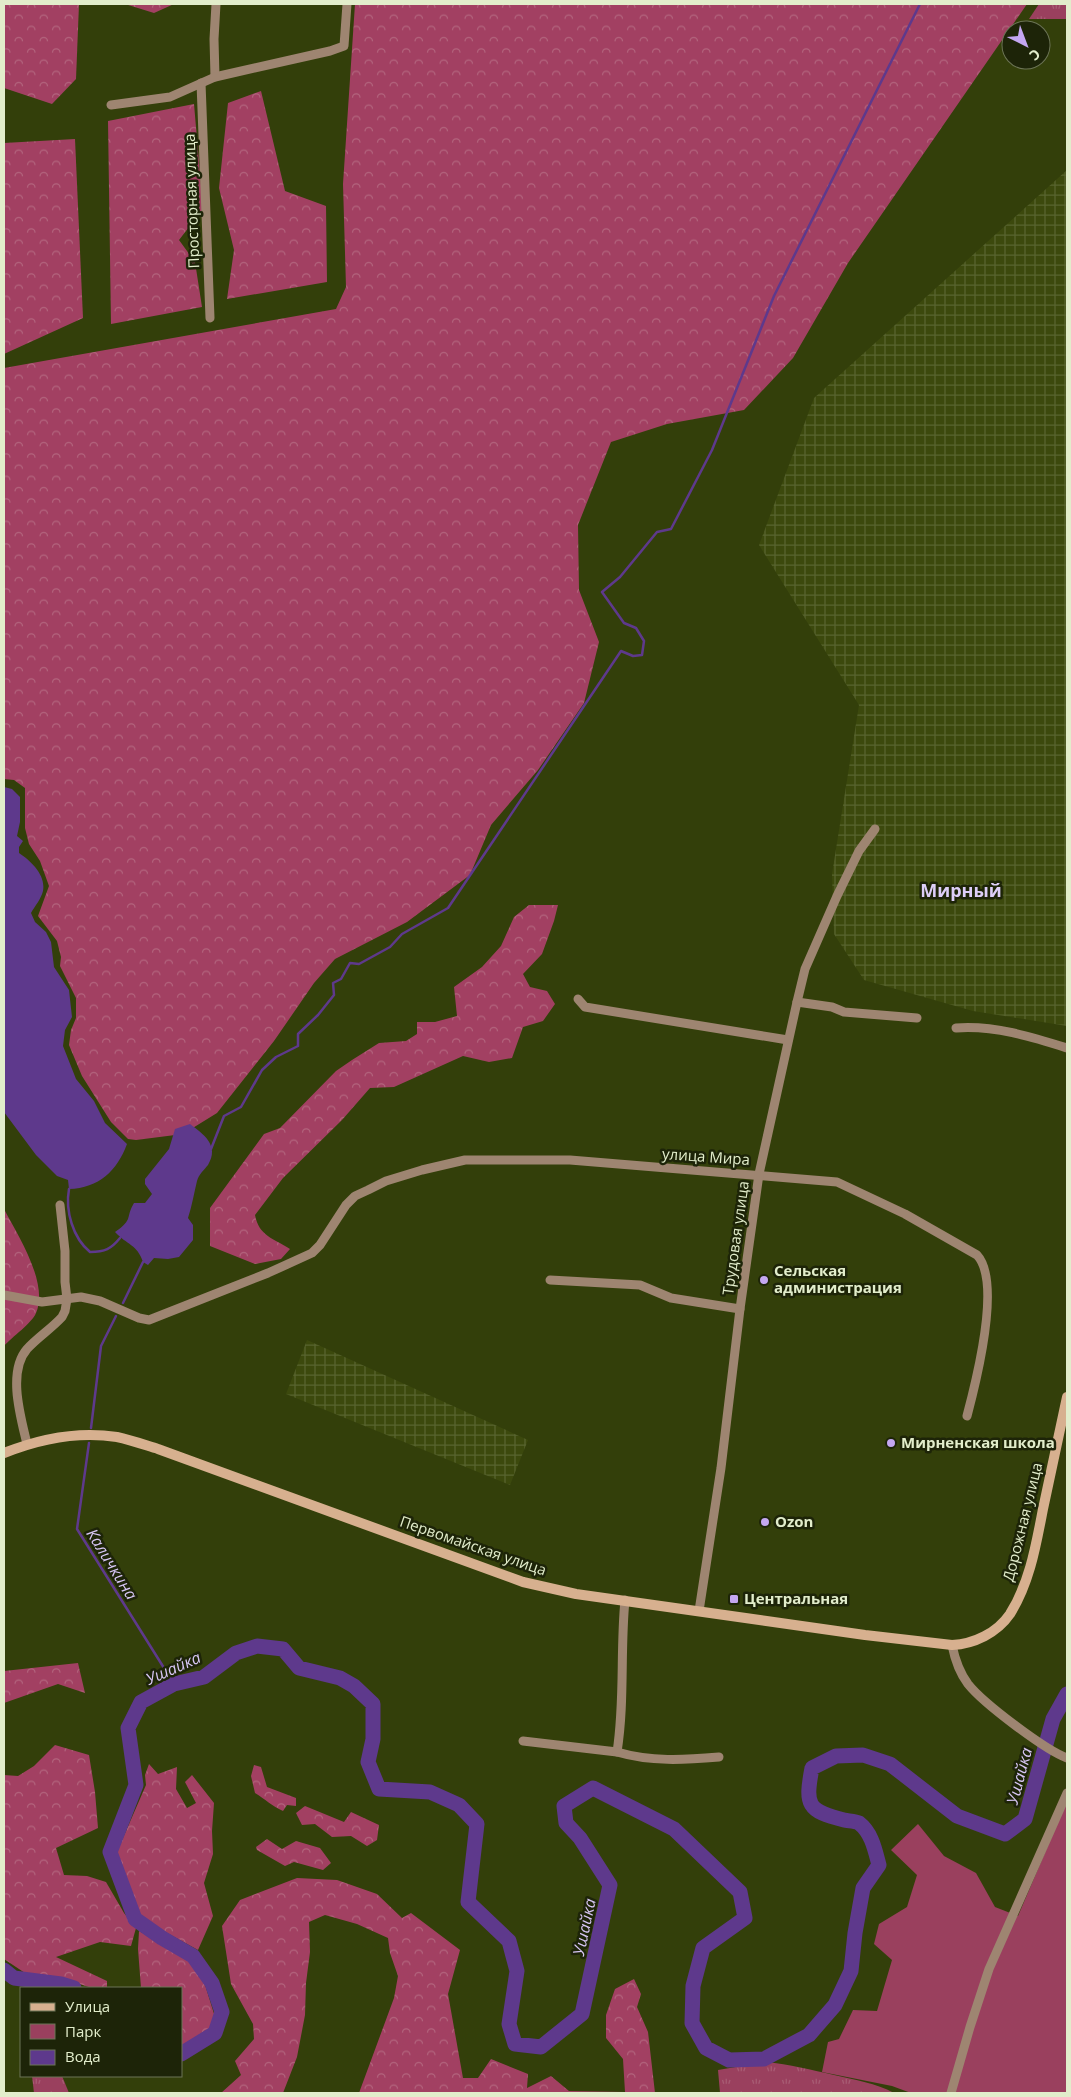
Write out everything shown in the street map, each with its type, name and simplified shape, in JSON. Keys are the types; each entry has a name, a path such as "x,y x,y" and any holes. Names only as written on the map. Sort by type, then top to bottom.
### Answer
{"street":[{"path":"216,4 214,39 216,77"},
{"path":"111,105 170,97 216,77 330,51 344,46 347,4"},
{"name":"Просторная улица","path":"201,83 210,318"},
{"name":"Трудовая улица","path":"699,1611 721,1468 759,1174 788,1040 805,969 859,851 875,829"},
{"path":"578,999 585,1007 788,1040"},
{"path":"797,1002 832,1006 844,1012 917,1018"},
{"path":"956,1028 988,1028 1036,1038 1067,1048"},
{"name":"улица Мира","path":"4,1296 42,1302 81,1297 100,1301 139,1318 149,1320 312,1253 320,1246 339,1215 355,1196 386,1181 465,1160 570,1160 759,1174 837,1182 905,1214 977,1255 982,1260 988,1280 981,1362 967,1416"},
{"path":"27,1444 16,1388 20,1359 28,1348 62,1317 68,1299 65,1282 65,1251 60,1204"},
{"path":"550,1280 640,1285 671,1298 740,1310"},
{"name":"Дорожная улица","path":"952,1645 964,1644 982,1638 997,1627 1009,1615 1023,1590 1032,1562 1067,1397"},
{"name":"Первомайская улица","path":"4,1453 27,1444 76,1436 118,1438 158,1449 523,1582 576,1594 865,1635 952,1645"},
{"path":"617,1752 622,1714 625,1600"},
{"path":"952,1645 956,1665 968,1685 1030,1735 1066,1757"},
{"path":"523,1741 617,1752 652,1759 684,1760 719,1757"},
{"path":"951,2093 989,1969 1067,1793"}],"shaded area":[{"path":"1067,170 1067,1026 973,1011 864,980 834,934 832,874 859,705 759,545 814,398"},
{"path":"307,1340 528,1440 510,1485 286,1394"}],"green space":[{"path":"4,4 79,4 76,79 52,104 4,88"},
{"path":"125,4 174,4 154,13"},
{"path":"355,4 1027,4 1016,20 1001,20 1001,42 848,263 793,358 744,410 667,424 611,442 578,525 579,590 599,642 584,703 538,770 491,825 470,875 407,922 335,959 314,983 274,1041 217,1113 183,1134 136,1140 128,1139 111,1122 82,1076 69,1045 71,1030 76,1018 76,998 60,966 61,957 57,941 38,916 49,886 40,861 29,844 25,828 25,788 14,780 4,779 4,368 336,309 346,287 343,184"},
{"path":"1039,4 1067,4 1067,19 1029,19"},
{"path":"261,91 285,191 326,206 327,282 227,299 234,250 219,188 228,103"},
{"path":"194,104 203,209 179,240 195,262 202,307 111,324 108,121"},
{"path":"75,139 83,318 4,354 4,143"},
{"path":"529,905 558,905 542,954 523,974 530,987 547,991 555,1004 543,1021 523,1027 512,1058 489,1062 463,1056 394,1087 370,1088 342,1120 283,1178 255,1215 263,1232 290,1249 281,1259 255,1264 210,1246 210,1208 264,1134 280,1128 336,1071 379,1043 406,1041 417,1034 417,1022 435,1022 457,1016 454,987 482,967 501,946 514,917"},
{"path":"4,1209 30,1260 35,1274 39,1301 34,1317 4,1346"},
{"path":"78,1663 85,1693 58,1684 4,1703 4,1671"},
{"path":"55,1745 89,1755 98,1828 56,1848 64,1875 87,1876 106,1882 124,1913 136,1928 131,1946 100,1942 56,1957 107,1981 107,1987 89,1987 70,1981 25,1973 4,1959 4,1775 18,1776 34,1766"},
{"path":"149,1764 158,1774 177,1767 176,1789 187,1808 196,1803 185,1782 192,1775 214,1803 213,1854 204,1883 213,1916 198,1950 140,1918 116,1854 146,1785 145,1775"},
{"path":"254,1765 261,1767 267,1787 296,1798 296,1806 287,1805 283,1811 255,1793 251,1776"},
{"path":"1067,1801 1067,2093 911,2093 892,2086 822,2072 828,2042 839,2039 853,2010 877,2011 892,1960 874,1944 879,1924 907,1907 917,1875 891,1850 918,1824 944,1856 976,1873 995,1907 1018,1916"},
{"path":"305,1806 344,1822 351,1812 379,1825 377,1840 367,1846 351,1836 332,1837 315,1824 302,1825 296,1813"},
{"path":"267,1839 282,1849 296,1841 320,1848 331,1863 323,1870 294,1862 285,1866 257,1850 256,1847"},
{"path":"297,1878 337,1880 377,1894 402,1918 411,1913 460,1950 448,1994 463,2078 478,2078 491,2059 528,2074 527,2088 551,2076 569,2091 625,2092 623,2059 606,2038 606,2015 615,1989 634,1979 641,1994 637,2007 648,2032 655,2093 359,2093 394,1998 398,1976 390,1953 388,1938 357,1924 325,1915 309,1922 310,1952 306,1983 305,2015 297,2057 283,2093 221,2093 241,2075 235,2061 254,2039 253,2024 231,1984 222,1926 240,1900"},
{"path":"139,1931 186,1957 202,1975 215,2017 212,2033 182,2049 182,1987 141,1987 138,1949"},
{"path":"766,2062 800,2067 857,2080 894,2093 720,2093 718,2070"},
{"path":"32,2077 62,2077 69,2093 34,2093"}],"water":[{"path":"4,787 12,789 20,797 20,822 17,836 23,841 19,847 19,853 33,864 42,879 43,891 31,913 35,922 46,932 51,942 54,967 69,990 72,1017 65,1030 63,1046 76,1079 94,1101 105,1123 127,1144 118,1162 106,1176 80,1188 69,1189 68,1180 57,1176 36,1155 4,1112"},
{"path":"190,1124 205,1136 212,1152 208,1165 198,1179 188,1218 193,1225 193,1240 179,1257 168,1259 154,1258 148,1265 143,1262 135,1248 115,1232 127,1221 134,1203 145,1203 152,1194 145,1184 145,1179 169,1149 175,1129"}],"waterway":[{"path":"211,1149 224,1116 241,1107 262,1070 276,1057 298,1046 298,1034 318,1015 334,995 333,983 341,979 350,963 359,964 390,947 402,934 448,908 621,651 633,656 642,655 644,641 636,628 624,623 602,592 620,577 657,532 671,529 712,450 774,296 920,4"},
{"name":"Каличкина","path":"69,1189 69,1215 75,1232 90,1252 107,1249 120,1238"},
{"name":"Каличкина","path":"123,1303 143,1262"},
{"name":"Каличкина","path":"91,1428 101,1346 116,1316"},
{"name":"Каличкина","path":"89,1443 77,1529 174,1684"},
{"name":"Ушайка","path":"182,2053 215,2033 222,2012 212,1983 193,1956 135,1919 110,1852 136,1785 128,1728 141,1702 174,1684 204,1677 236,1653 257,1646 283,1649 299,1668 340,1678 354,1686 373,1704 373,1739 368,1762 379,1789 430,1792 459,1805 477,1824 468,1902 509,1941 517,1971 509,2024 515,2044 541,2047 582,2014 610,1885 580,1838 566,1823 564,1806 593,1788 674,1829 740,1892 745,1918 703,1948 693,1986 692,2023 706,2048 729,2060 764,2059 809,2035 835,2005 851,1971 863,1888 879,1865 870,1837 859,1823 822,1813 812,1804 809,1798 812,1768 836,1756 863,1755 890,1764 957,1816 1005,1834 1025,1819 1053,1719 1067,1694"},
{"name":"Ушайка","path":"4,1970 14,1978 71,1987"}],"place":[{"name":"Сельская администрация","path":"764,1280"},
{"name":"Мирненская школа","path":"891,1443"},
{"name":"Ozon","path":"765,1522"},
{"name":"Центральная","path":"734,1599"}],"district":[{"name":"Мирный","path":"961,891"}]}
